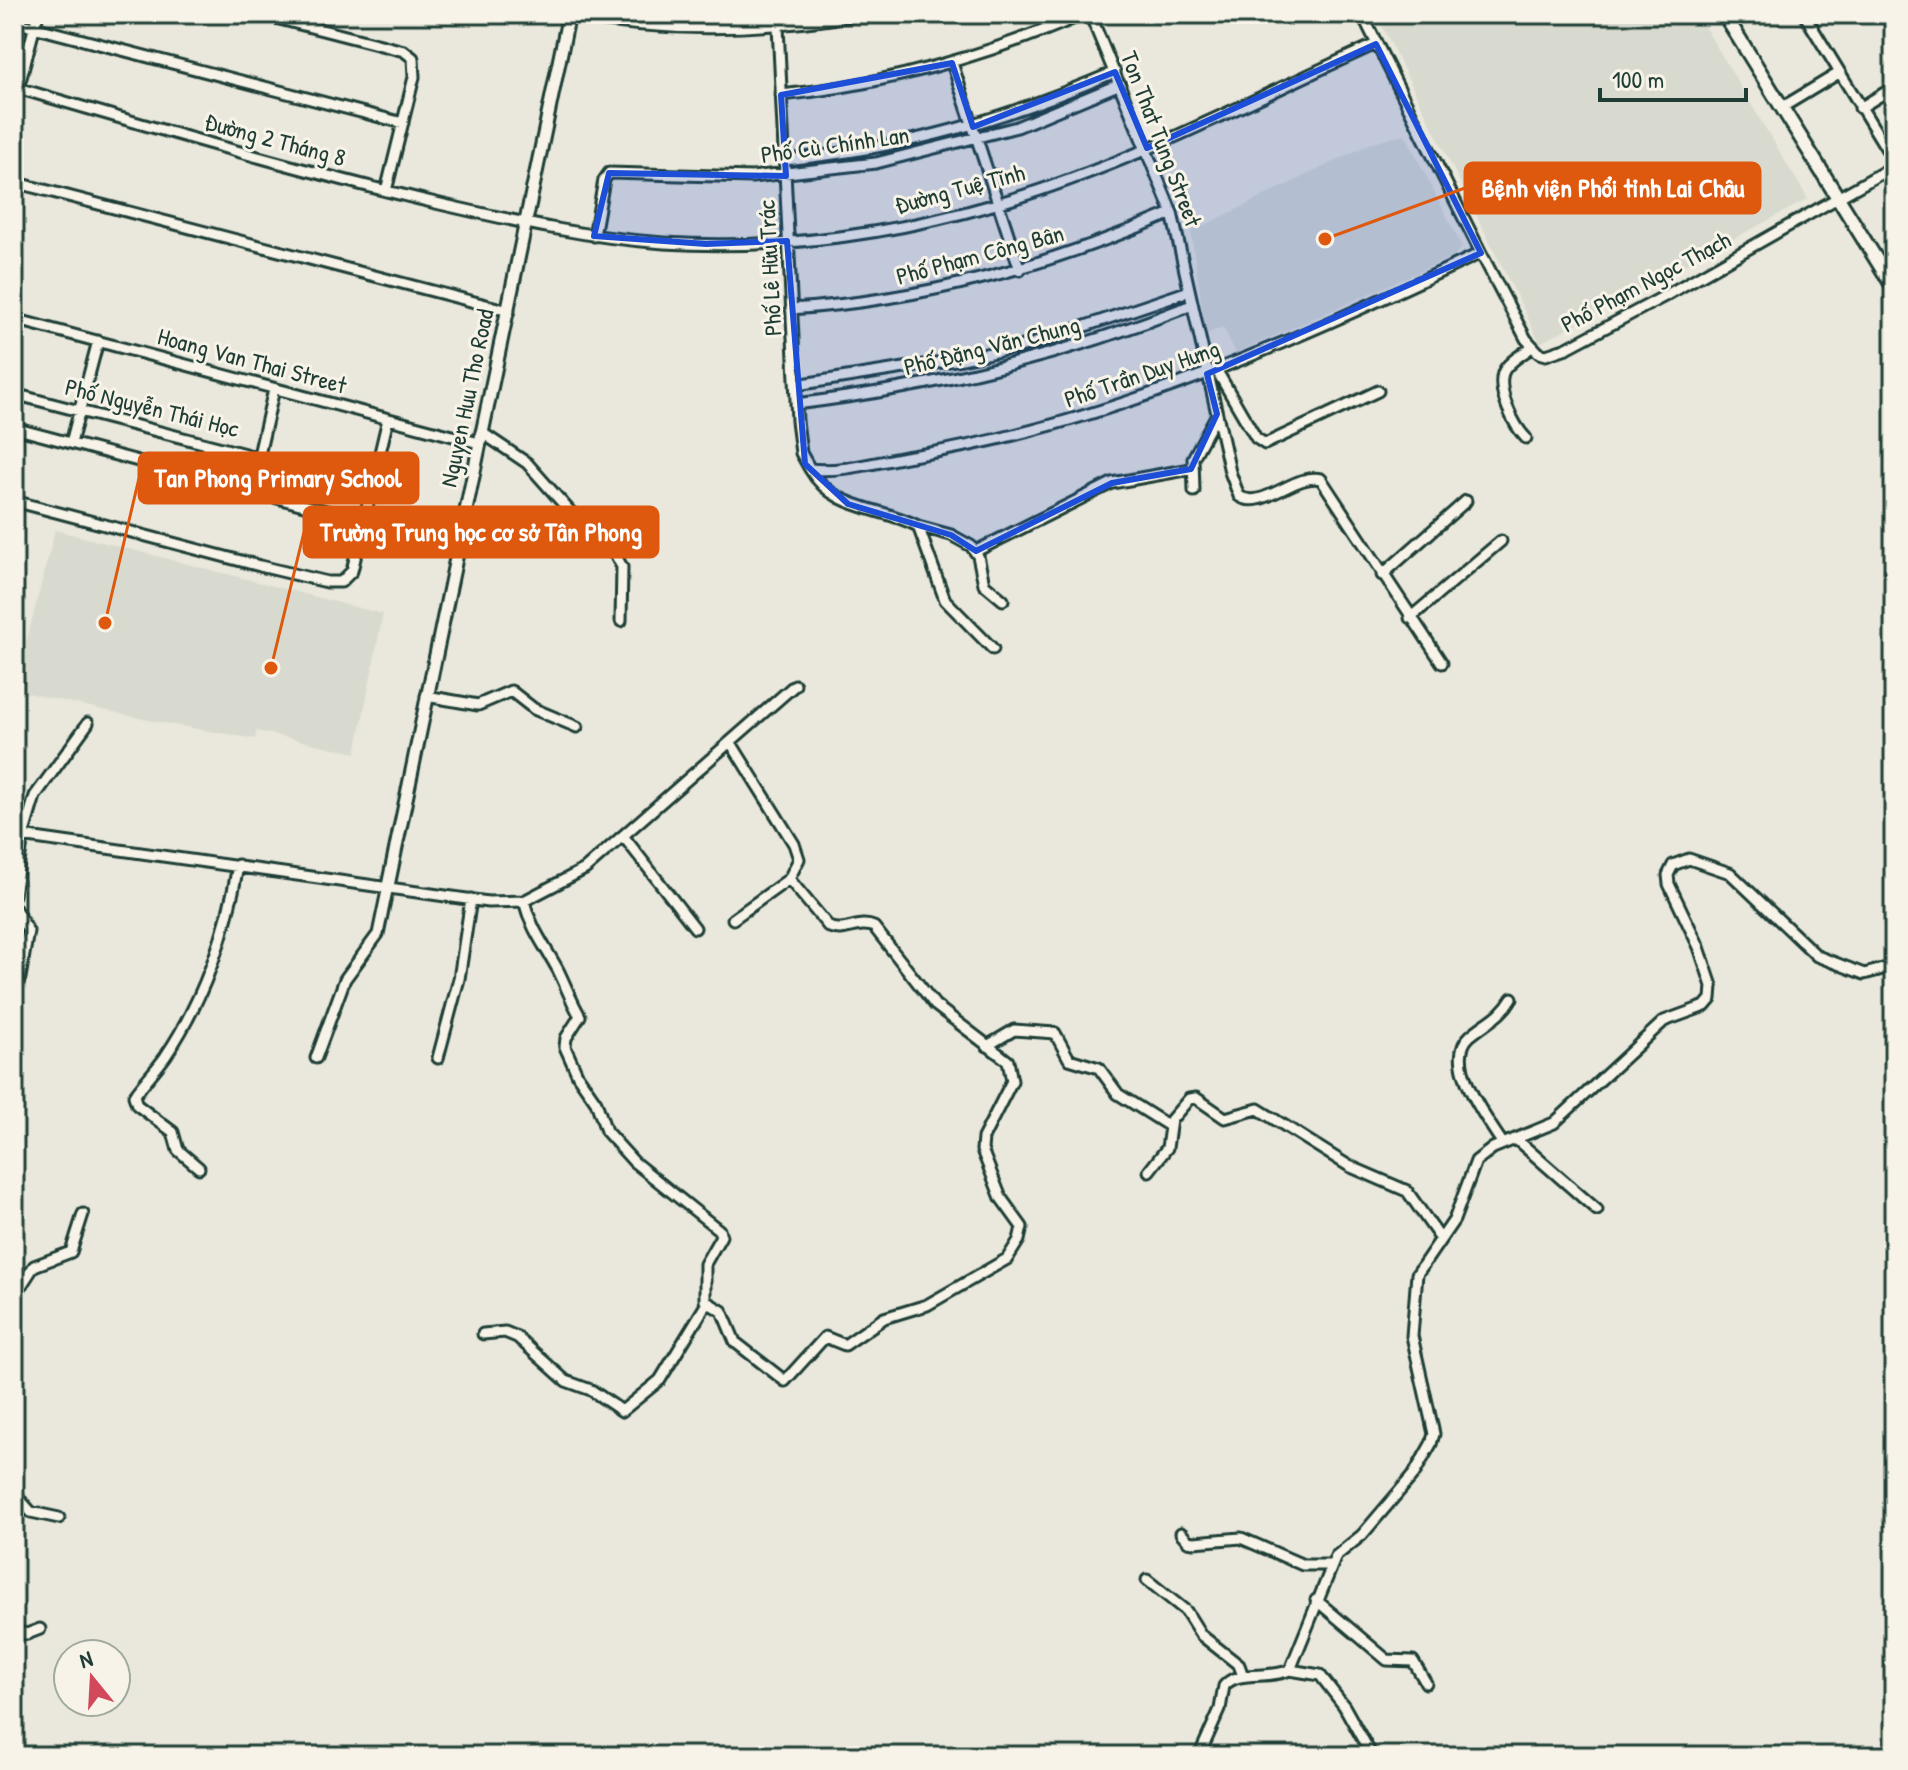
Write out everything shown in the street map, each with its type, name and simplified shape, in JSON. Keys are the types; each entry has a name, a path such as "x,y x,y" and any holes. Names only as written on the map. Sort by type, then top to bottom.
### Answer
{"main road":[{"path":"1724,14 1894,288"}],"street":[{"path":"16,88 38,14"},
{"path":"260,14 289,18 410,54 415,69 386,191"},
{"path":"568,14 663,28 778,26 857,14"},
{"name":"Nguyen Huu Tho Road","path":"388,886 568,14"},
{"path":"781,95 871,83 952,63 1087,14"},
{"name":"Ton That Tung Street","path":"1087,14 1115,72 1172,213 1192,305 1212,372 1217,414 1230,472 1242,499 1253,499 1317,477 1382,575"},
{"path":"1362,14 1481,253 1535,350 1507,368 1502,380 1513,420 1526,438"},
{"path":"1805,15 1894,163"},
{"path":"14,22 403,123"},
{"name":"Phố Lê Hữu Trác","path":"778,26 796,404 803,459 810,469"},
{"name":"Đường Tuệ Tĩnh","path":"527,224 594,236 706,244 787,241 900,227 998,204 1147,148 1376,44"},
{"path":"952,63 1020,270"},
{"name":"Phố Cù Chính Lan","path":"785,160 891,146 973,127 1115,72"},
{"path":"1781,108 1839,73"},
{"name":"Phố Cù Chính Lan","path":"594,236 604,180 609,173 716,178 785,176 876,163 976,140 1054,113 1120,84"},
{"path":"1860,108 1894,87"},
{"name":"Đường 2 Tháng 8","path":"16,88 386,191 527,224"},
{"name":"Phố Phạm Ngọc Thạch","path":"1535,350 1546,355 1567,348 1837,199 1894,163"},
{"path":"14,182 509,311"},
{"name":"Phố Phạm Công Bân","path":"791,309 888,300 1020,270 1172,213"},
{"name":"Phố Trần Duy Hưng","path":"810,469 845,467 997,441 1212,372 1481,253"},
{"name":"Phố Đặng Văn Chung","path":"796,385 994,353 1080,330 1189,291"},
{"name":"Phố Đặng Văn Chung","path":"796,404 998,370 1082,347 1192,305"},
{"name":"Hoang Van Thai Street","path":"14,319 388,419 480,438 527,463 583,526 614,552 622,567 621,621"},
{"path":"71,443 98,341"},
{"path":"994,353 998,370"},
{"path":"1212,372 1256,438 1265,444 1378,391"},
{"path":"251,490 274,389"},
{"name":"Phố Nguyễn Thái Học","path":"14,394 372,487"},
{"path":"1194,491 1191,469 1196,448 1217,414"},
{"path":"14,501 260,566 341,582 352,571 388,419"},
{"path":"14,428 364,521"},
{"path":"810,469 824,487 848,504 951,535 976,551 984,584 1003,600"},
{"path":"976,551 1112,483 1191,469"},
{"path":"1442,663 1382,575 1466,501"},
{"path":"918,526 945,600 993,649"},
{"path":"1410,618 1501,541"},
{"path":"18,836 502,903 524,901 566,881 624,837 795,685"},
{"path":"426,696 478,705 511,691 534,709 577,727"},
{"path":"14,895 18,836 40,786 88,723"},
{"path":"731,743 794,844 799,865 789,879 733,919"},
{"path":"624,837 695,928"},
{"path":"1290,1670 1332,1565 1343,1548 1362,1535 1414,1474 1431,1444 1434,1434 1412,1328 1417,1274 1454,1220 1476,1161 1503,1144 1564,1115 1598,1079 1664,1021 1705,1006 1711,999 1712,986 1699,947 1669,884 1670,869 1681,859 1730,873 1817,956 1864,974 1894,966"},
{"path":"199,1168 178,1150 173,1132 137,1105 134,1096 165,1057 203,986 228,916 238,865"},
{"path":"524,901 534,932 557,968 568,998 580,1016 566,1038 565,1047 582,1083 596,1102 606,1131 634,1162 721,1233 705,1264 704,1294 707,1303 722,1311 735,1342 785,1381 825,1337 845,1345 879,1321 927,1305 1007,1259 1019,1240 1021,1223 1001,1198 982,1150 983,1138 1009,1087 1012,1071 1004,1057 935,1005 874,927 865,923 837,930 829,927 789,879"},
{"path":"316,1058 345,979 378,934 388,886"},
{"path":"438,1058 459,979 471,899"},
{"path":"14,907 28,931 20,978 14,990"},
{"path":"1503,1144 1470,1093 1463,1055 1469,1037 1502,1014 1512,998"},
{"path":"987,1046 1014,1030 1055,1033 1069,1059 1099,1068 1118,1094 1169,1126"},
{"path":"1149,1171 1167,1148 1169,1126 1192,1097 1225,1118 1251,1109 1262,1110 1338,1160 1407,1191 1440,1238"},
{"path":"1517,1140 1597,1210"},
{"path":"14,1297 34,1266 71,1252 83,1214"},
{"path":"483,1334 505,1332 517,1337 566,1381 591,1390 622,1411 660,1380 707,1303"},
{"path":"14,1493 31,1512 59,1518"},
{"path":"1181,1533 1188,1541 1194,1542 1241,1538 1303,1565 1332,1565"},
{"path":"1147,1580 1186,1611 1201,1635 1239,1665 1243,1676"},
{"path":"1316,1600 1387,1660 1413,1661 1426,1683"},
{"path":"14,1631 27,1634 40,1629"},
{"path":"1199,1756 1220,1709 1224,1686 1230,1679 1269,1677 1290,1670 1320,1675 1344,1706 1372,1756"}],"highlighted area":[{"path":"1376,44 1481,253 1207,374 1217,414 1191,469 1112,483 976,551 951,535 848,504 805,464 787,241 706,244 594,236 609,173 786,176 781,95 952,63 973,127 1115,72 1147,148"}],"shaded area":[{"path":"1376,14 1697,14 1808,199 1540,343"},
{"path":"1405,134 1462,247 1454,256 1236,353 1223,327 1206,334 1191,232 1370,144"},
{"path":"55,530 383,614 356,753 257,731 255,739 157,722 14,690"}],"place":[{"name":"Bệnh viện Phổi tỉnh Lai Châu","path":"1325,239"},
{"name":"Tan Phong Primary School","path":"105,623"},
{"name":"Trường Trung học cơ sở Tân Phong","path":"271,668"}]}
